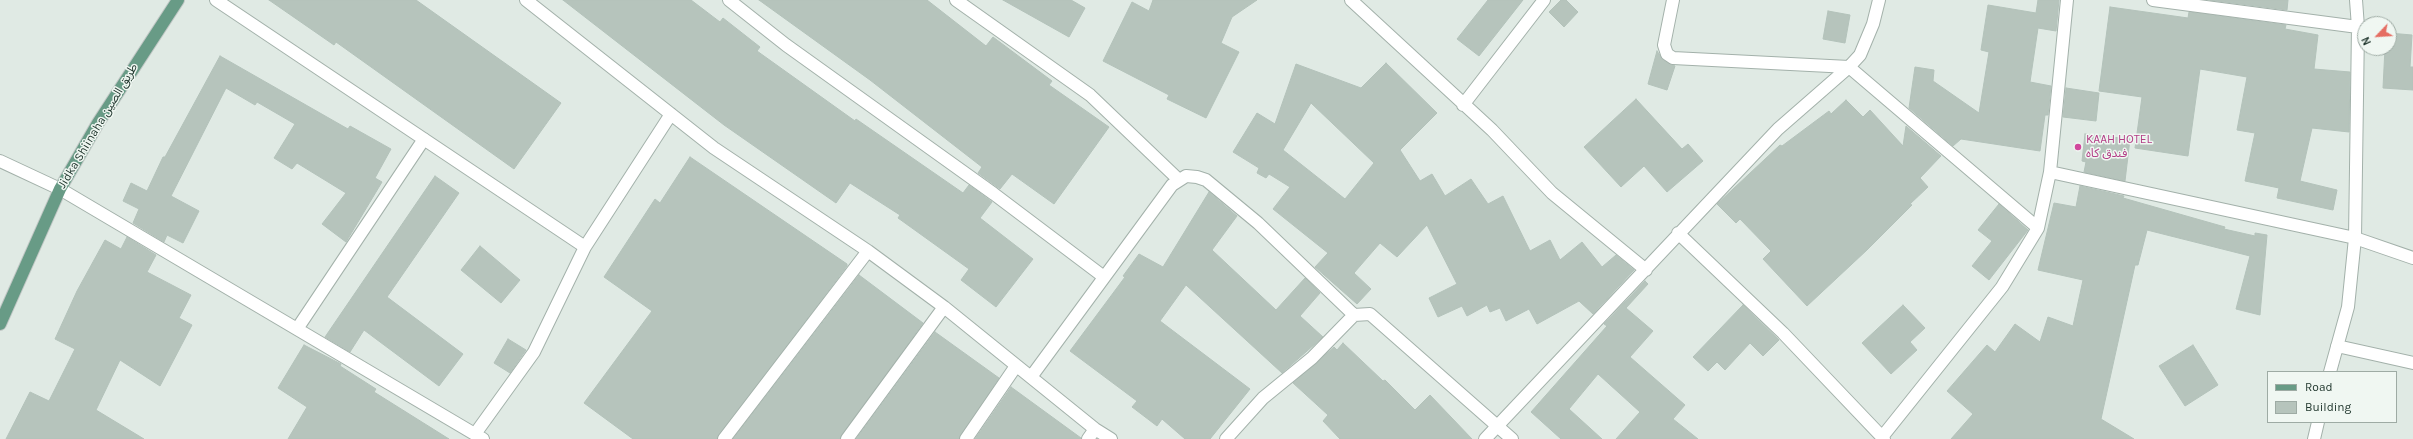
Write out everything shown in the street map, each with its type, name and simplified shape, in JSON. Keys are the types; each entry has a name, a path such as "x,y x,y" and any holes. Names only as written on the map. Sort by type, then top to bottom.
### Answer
{"main road":[{"name":"Jidka Shiinaha طريق الصين","path":"0,324 60,189 98,123 178,0"}],"street":[{"path":"216,0 585,247"},
{"path":"526,0 714,148 868,251 944,307 1095,429 1112,439"},
{"path":"729,0 786,46 994,194 1104,277"},
{"path":"956,0 1090,95 1179,180"},
{"path":"1351,0 1463,105 1552,193 1646,270"},
{"path":"1463,105 1544,0"},
{"path":"1673,0 1664,45 1667,54 1673,58 1849,67 2038,228"},
{"path":"1485,439 1646,270 1678,233 1778,129 1849,67 1860,55 1874,24 1879,0"},
{"path":"1678,233 1783,333 1883,438 2002,287 2038,228 2050,172 2067,0"},
{"path":"2153,0 2357,27"},
{"path":"2356,0 2357,16"},
{"path":"2330,371 2348,307 2355,238 2358,56"},
{"path":"0,161 60,189 479,437 534,352 585,247 671,114"},
{"path":"297,329 424,139"},
{"path":"2050,172 2355,238 2413,258"},
{"path":"1031,377 1160,200 1172,185 1186,176 1206,180 1258,223 1354,315"},
{"path":"724,439 868,251"},
{"path":"847,439 944,307"},
{"path":"1226,439 1263,398 1312,358 1354,315 1370,314 1496,427 1512,439"},
{"path":"2337,346 2413,363"},
{"path":"966,439 1016,366"},
{"path":"2314,439 2318,423"},
{"path":"1088,439 1095,429"}],"building":[{"path":"269,0 416,0 561,103 514,169 336,42 334,45"},
{"path":"563,0 691,0 720,22 723,18 760,47 757,51 855,121 856,119 963,193 969,185 992,202 980,218 1033,259 996,307 961,280 969,269 898,218 900,215 850,183 836,203 724,125"},
{"path":"759,0 927,0 986,46 993,37 1052,81 1049,85 1109,127 1054,204 1012,174 1000,189 978,173 982,167 870,80"},
{"path":"1003,0 1071,0 1085,8 1069,37"},
{"path":"1153,0 1257,0 1232,17 1221,43 1239,52 1206,118 1167,99 1169,95 1103,61 1132,2 1149,11"},
{"path":"1488,0 1523,0 1479,56 1457,39"},
{"path":"1561,0 1566,0 1578,12 1564,27 1549,12"},
{"path":"2038,0 2059,0 2056,31 2038,28 2030,82 2051,86 2048,115 2045,115 2040,151 1961,139 1953,146 1909,108 1915,67 1934,70 1933,81 1979,113 1989,52 1981,50 1988,5 2036,13"},
{"path":"2210,0 2288,0 2287,10"},
{"path":"2110,7 2188,18 2189,12 2286,25 2285,29 2318,35 2314,69 2350,72 2349,132 2312,128 2300,181 2337,190 2333,210 2277,198 2279,188 2245,181 2255,133 2237,130 2247,77 2200,69 2188,156 2135,148 2142,97 2099,91"},
{"path":"1828,11 1850,15 1845,43 1823,39"},
{"path":"2397,34 2412,35 2410,67 2413,67 2413,90 2383,88 2385,56 2397,56"},
{"path":"1657,51 1663,60 1675,66 1667,90 1648,84"},
{"path":"220,56 348,129 350,126 391,149 375,178 382,182 346,242 322,224 346,193 297,163 292,169 274,158 295,124 257,102 255,105 226,88 171,196 199,211 183,243 167,235 164,242 133,223 139,209 123,201 131,183 147,191 163,157 165,157"},
{"path":"1386,63 1437,113 1400,150 1420,181 1432,174 1445,196 1471,179 1488,204 1503,196 1530,251 1550,240 1560,260 1582,242 1602,267 1616,255 1634,270 1593,314 1579,301 1537,324 1529,309 1506,321 1500,308 1490,312 1487,305 1467,316 1462,306 1438,317 1429,298 1457,284 1427,225 1397,257 1380,243 1354,273 1371,289 1357,304 1315,267 1328,253 1273,209 1290,187 1269,174 1266,178 1257,173 1259,168 1233,152 1257,113 1275,124 1296,64 1361,88","holes":["1311,103 1374,163 1345,199 1283,150"]},
{"path":"2066,88 2099,93 2096,121 2063,117"},
{"path":"1636,99 1682,149 1688,144 1703,161 1667,192 1644,166 1621,187 1584,147"},
{"path":"1846,100 1863,117 1870,110 1903,146 1906,126 1941,156 1920,178 1928,187 1910,204 1912,205 1867,250 1807,306 1763,259 1771,251 1740,219 1736,223 1717,204 1780,145 1782,146 1829,111 1831,114"},
{"path":"2085,134 2130,139 2125,181 2084,172 2086,162 2082,161"},
{"path":"690,157 847,264 847,266 717,439 633,439 584,403 652,311 604,277 655,199 660,203"},
{"path":"435,176 459,193 387,297 463,354 439,386 364,330 350,352 325,337"},
{"path":"2080,186 2124,196 2123,198 2225,227 2224,229 2255,236 2255,233 2267,235 2260,315 2236,309 2250,256 2147,230 2138,265 2135,265 2101,419 2134,439 1951,439 1973,414 1947,391 1987,345 1995,352 2015,324 2040,342 2048,317 2073,326 2083,280 2038,270 2054,203 2076,207"},
{"path":"1209,192 1237,216 1212,250 1276,310 1305,278 1320,293 1300,316 1323,337 1282,373 1186,285 1160,321 1250,389 1210,439 1185,439 1162,419 1157,426 1132,407 1137,401 1070,351 1125,277 1123,276 1139,254 1163,267"},
{"path":"1999,204 2028,230 1989,280 1972,266 1992,241 1978,230"},
{"path":"127,237 156,255 147,272 191,295 179,318 192,325 160,386 120,360 96,410 144,439 6,439 30,392 49,401 75,349 55,339 77,291 105,240 121,249"},
{"path":"480,246 520,280 501,303 461,270"},
{"path":"859,275 923,323 840,439 733,439"},
{"path":"1645,281 1648,284 1626,308 1653,331 1630,357 1685,405 1673,419 1698,439 1616,439 1640,412 1598,374 1569,409 1602,439 1561,439 1531,412 1607,326 1604,324"},
{"path":"1743,305 1779,340 1763,356 1750,343 1725,370 1717,362 1708,371 1693,357"},
{"path":"1903,305 1925,328 1910,342 1917,350 1891,374 1862,343"},
{"path":"935,332 999,378 959,439 856,439"},
{"path":"508,339 526,350 510,373 494,363"},
{"path":"1343,343 1383,381 1385,380 1415,410 1430,395 1472,439 1340,439 1323,421 1328,415 1293,383 1334,347 1337,350"},
{"path":"304,345 341,364 340,366 376,389 374,392 449,439 288,439 307,407 278,388"},
{"path":"2193,345 2218,385 2185,406 2159,366"},
{"path":"1011,387 1081,438 1081,439 975,439"}],"place":[{"name":"KAAH HOTEL فندق كاه","path":"2078,147"}]}
